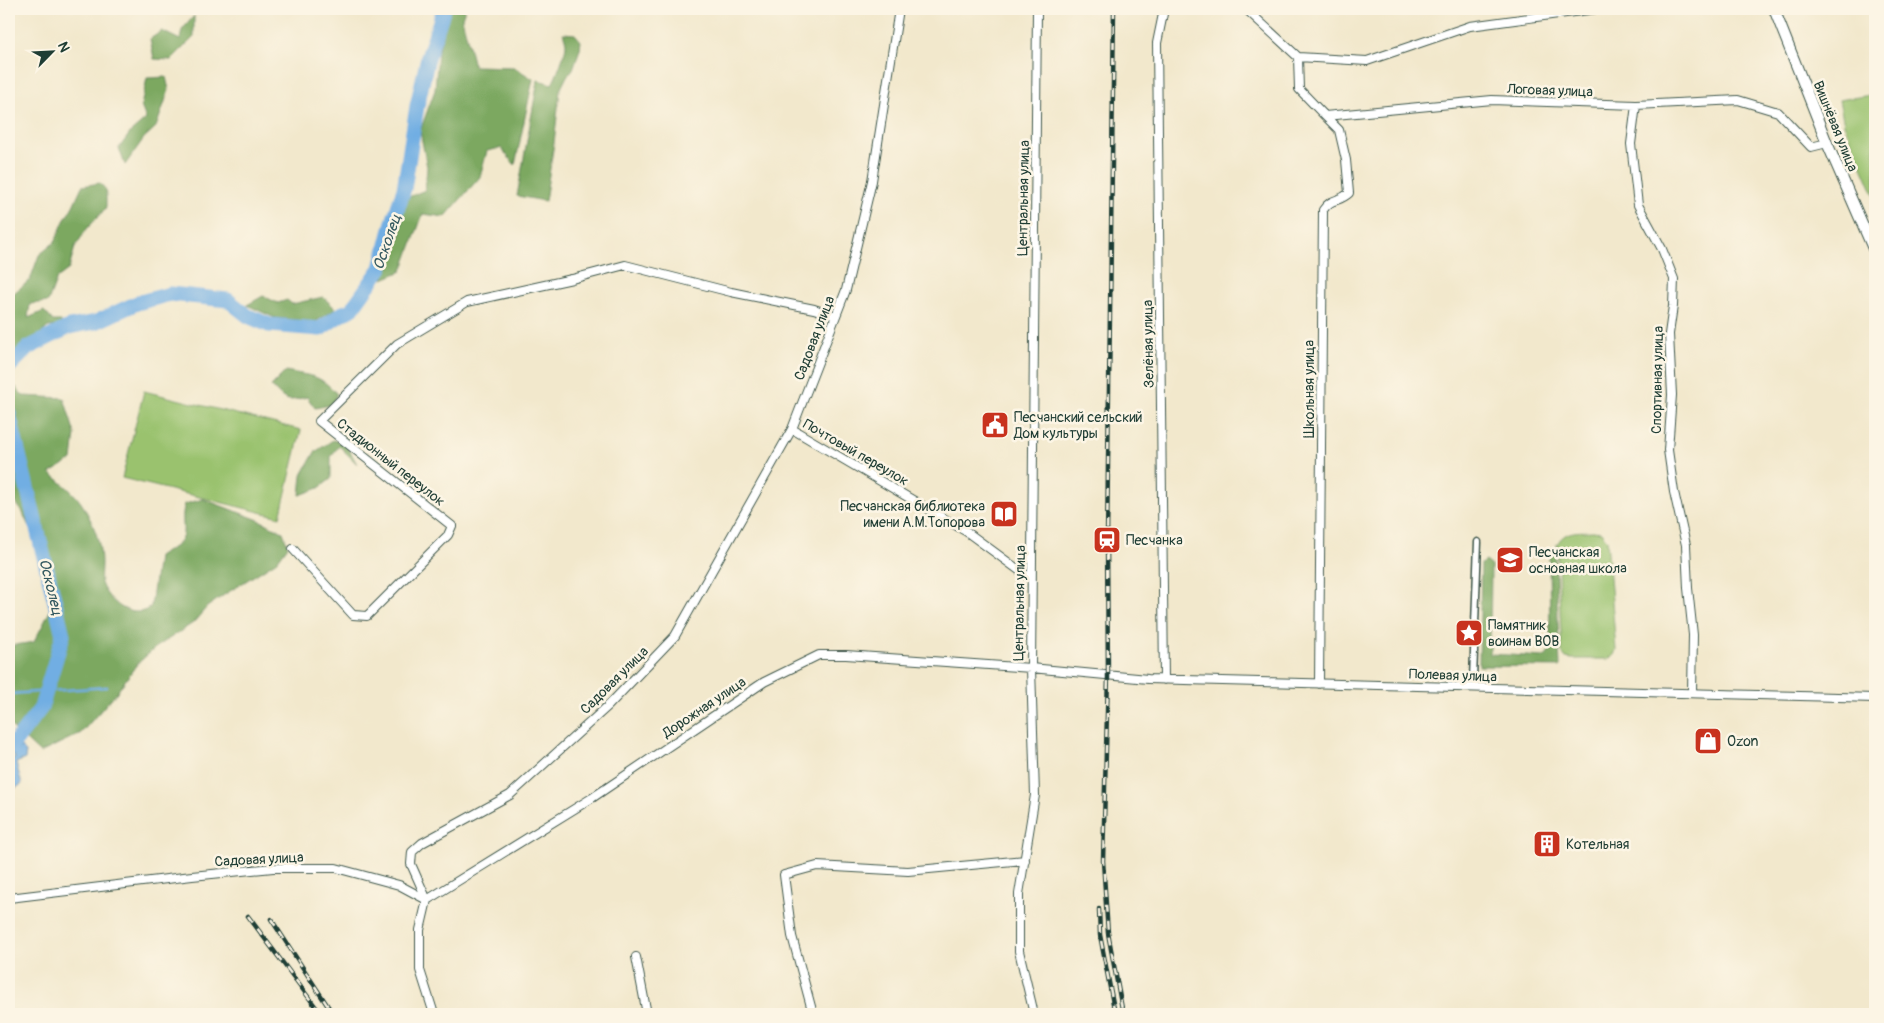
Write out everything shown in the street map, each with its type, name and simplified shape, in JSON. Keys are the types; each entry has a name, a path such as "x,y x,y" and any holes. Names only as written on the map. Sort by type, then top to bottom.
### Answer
{"street":[{"name":"Садовая улица","path":"428,900 411,864 412,852 422,844 510,795 608,706 675,636 792,429 834,316 846,290 872,181 899,9"},
{"name":"Центральная улица","path":"1034,1014 1019,951 1019,894 1035,795 1030,668 1037,9"},
{"name":"Зелёная улица","path":"1164,9 1157,43 1164,680"},
{"path":"1246,9 1298,57 1367,61 1470,26 1596,9"},
{"name":"Вишнёвая улица","path":"1774,9 1827,143 1875,253"},
{"path":"1298,57 1299,89 1325,116"},
{"name":"Логовая улица","path":"1325,116 1492,100 1636,105 1738,100 1778,112 1811,147 1827,143"},
{"name":"Спортивная улица","path":"1636,105 1631,144 1638,205 1662,249 1674,279 1674,306 1668,334 1672,395 1668,450 1674,492 1686,545 1693,635 1692,693"},
{"name":"Школьная улица","path":"1319,684 1323,210 1329,202 1343,198 1349,193 1346,160 1338,130 1325,116"},
{"name":"Стадионный переулок","path":"293,549 353,615 367,616 448,535 452,526 319,421 398,344 467,302 572,279 625,265 731,292 814,309 834,316"},
{"name":"Почтовый переулок","path":"792,429 967,532 1032,579"},
{"path":"1474,679 1478,542"},
{"name":"Дорожная улица","path":"428,900 592,798 764,682 819,656 846,655 1030,668"},
{"name":"Полевая улица","path":"1030,668 1164,680 1875,698"},
{"path":"813,1014 792,936 784,875 817,866 908,871 1025,860"},
{"name":"Садовая улица","path":"9,898 273,868 336,868 399,885 428,900"},
{"path":"428,900 420,930 420,970 434,1014"},
{"path":"636,957 647,1014"}],"green space":[{"path":"450,9 465,9 462,18 474,66 514,67 533,79 515,165 501,148 487,151 480,177 445,217 423,214 402,271 383,279 401,234 404,199 425,190 427,167 420,131 435,90 438,52"},
{"path":"194,16 194,37 171,60 154,59 150,39 162,31 180,40 182,30"},
{"path":"563,33 575,34 581,41 573,69 560,90 545,201 517,196 538,80 552,84 554,81 566,48"},
{"path":"166,77 169,90 156,127 144,138 125,165 119,148 131,132 146,119 141,106 147,78"},
{"path":"1871,95 1875,98 1875,197 1844,124 1839,100"},
{"path":"100,183 106,190 106,208 86,230 75,247 69,269 57,278 48,302 30,304 28,318 44,311 53,321 61,321 61,326 48,327 31,343 26,343 9,360 9,297 30,280 39,255 55,242 82,186"},
{"path":"263,296 278,303 287,300 292,304 323,297 336,309 315,322 275,318 247,305"},
{"path":"286,371 314,377 325,382 337,394 331,405 315,408 307,397 295,400 283,398 271,386"},
{"path":"9,382 23,396 64,398 75,434 72,460 50,473 73,493 86,511 95,530 99,546 101,583 109,596 121,607 138,612 147,610 151,606 158,557 181,540 185,504 203,499 259,520 283,532 288,546 277,561 207,607 193,623 155,648 137,664 117,692 81,733 40,753 9,724 9,646 34,642 51,609 46,586 45,563 22,511 9,494"},
{"path":"144,391 301,430 280,517 122,478"},
{"path":"333,440 346,444 357,464 339,446 331,456 331,479 319,488 300,495 302,475 315,452"},
{"path":"1601,532 1607,540 1616,650 1614,655 1608,659 1566,658 1562,653 1557,544 1560,539 1568,534"},
{"path":"1555,550 1560,667 1479,666 1481,564 1485,561 1491,566 1490,654 1545,657 1550,651 1549,551"}],"water":[{"path":"21,747 26,752 25,759 16,763 22,784 9,792 9,756 15,759 14,754"}],"waterway":[{"name":"Осколец","path":"9,367 28,348 69,327 96,322 137,303 170,294 228,300 248,316 269,325 320,329 343,313 351,310 381,268 404,189 417,106 428,57 444,9"},
{"name":"Осколец","path":"9,414 63,635 41,708 9,750"},
{"path":"9,694 107,687"}],"railway":[{"path":"1114,9 1107,540 1108,676 1103,861 1108,933 1123,1014"},
{"path":"1099,909 1100,935 1115,1014"},
{"path":"248,916 321,1014"},
{"path":"271,919 333,1014"}],"place":[{"name":"Песчанский сельский Дом культуры","path":"995,425"},
{"name":"Песчанская библиотека имени А.М.Топорова","path":"1004,514"},
{"name":"Песчанка","path":"1107,540"},
{"name":"Песчанская основная школа","path":"1510,560"},
{"name":"Памятник воинам ВОВ","path":"1469,633"},
{"name":"Ozon","path":"1708,741"},
{"name":"Котельная","path":"1547,844"}]}
